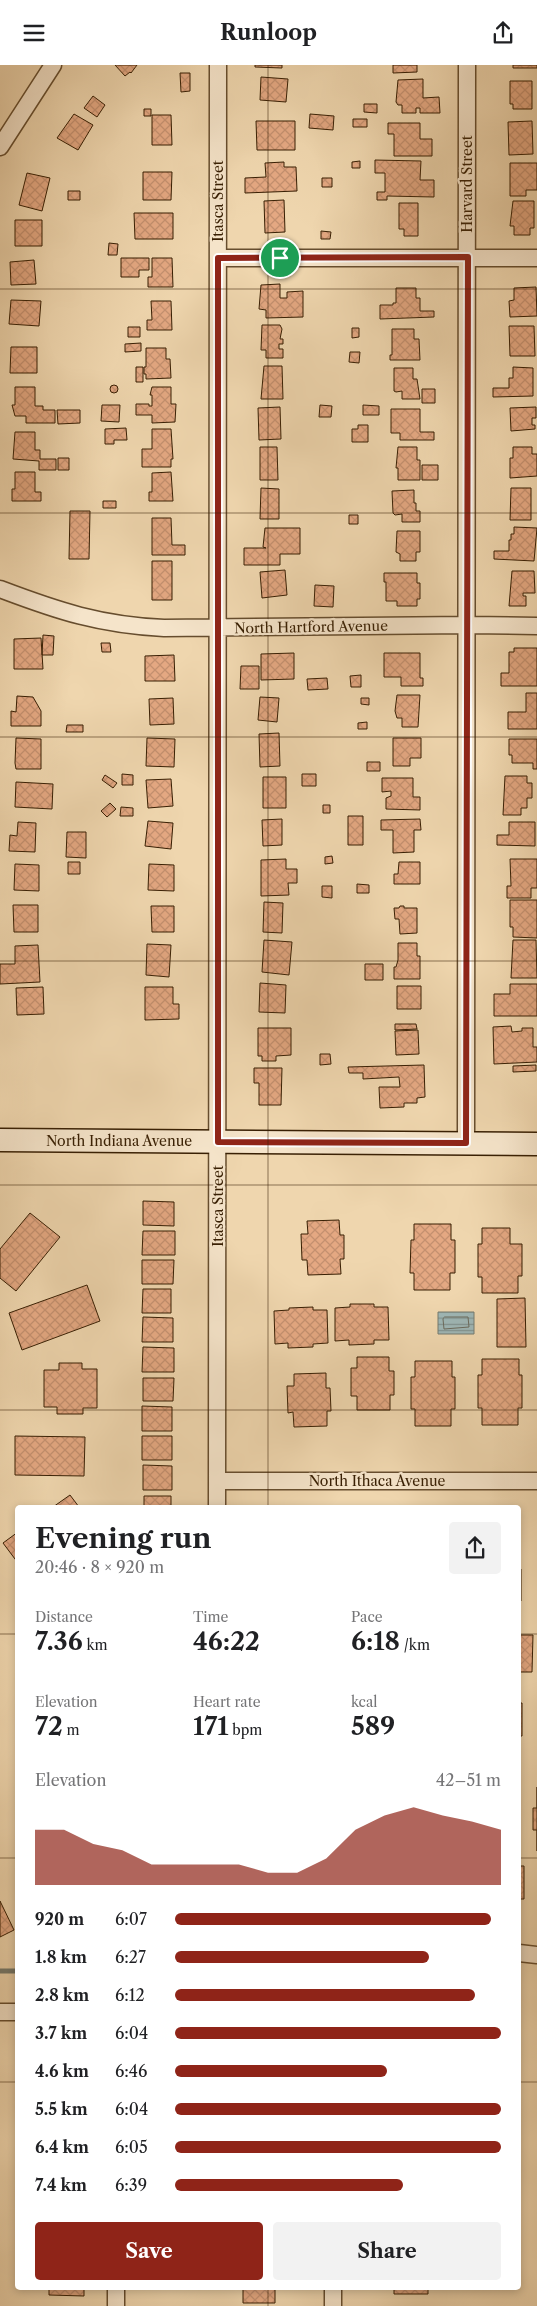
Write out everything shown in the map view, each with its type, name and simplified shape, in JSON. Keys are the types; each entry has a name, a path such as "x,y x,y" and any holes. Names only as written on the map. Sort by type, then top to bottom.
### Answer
{"main road":[{"name":"North Indiana Avenue","path":"0,1140 537,1144"}],"street":[{"path":"0,147 53,65"},
{"name":"Itasca Street","path":"217,1505 218,65"},
{"name":"Harvard Street","path":"466,1143 468,625 467,65"},
{"path":"218,258 468,257 537,259"},
{"name":"North Hartford Avenue","path":"0,589 60,612 128,627 537,626"},
{"name":"North Ithaca Avenue","path":"217,1481 537,1481"},
{"path":"521,1953 537,1955"},
{"path":"0,2012 15,2012"},
{"path":"116,2290 116,2306"},
{"path":"334,2290 334,2306"}],"water":[{"path":"438,1312 474,1312 474,1334 438,1334"}],"building":[{"path":"115,65 137,65 131,73 125,76"},
{"path":"255,65 282,65 282,68 255,67"},
{"path":"393,65 417,65 417,72 393,73"},
{"path":"513,65 537,65 537,68 513,68"},
{"path":"180,73 190,73 190,91 181,92"},
{"path":"261,77 288,79 286,102 260,100"},
{"path":"423,79 423,98 439,97 440,113 420,113 420,108 416,108 416,113 402,113 402,105 398,105 396,102 398,80"},
{"path":"510,81 532,81 532,109 513,109 513,104 510,104"},
{"path":"93,96 105,105 97,117 84,108"},
{"path":"364,104 377,104 377,113 364,112"},
{"path":"144,109 151,109 151,116 144,116"},
{"path":"74,114 93,125 78,150 57,138"},
{"path":"310,114 334,116 333,130 309,128"},
{"path":"152,115 171,115 172,145 152,145"},
{"path":"353,119 367,119 367,127 353,127"},
{"path":"256,121 295,121 295,150 257,150"},
{"path":"532,121 533,154 509,155 508,122"},
{"path":"388,123 420,123 420,139 432,139 432,156 394,156 394,134 388,134"},
{"path":"375,160 421,161 420,180 434,180 434,197 387,196 387,200 377,200 377,192 385,192 385,173 375,173"},
{"path":"360,161 360,168 352,168 352,162"},
{"path":"284,162 284,167 296,167 297,191 245,193 245,178 266,177 265,163"},
{"path":"510,163 537,163 537,190 526,190 526,196 510,196"},
{"path":"143,172 172,172 171,200 143,200"},
{"path":"27,173 50,178 42,211 19,205"},
{"path":"322,178 332,178 332,187 322,187"},
{"path":"68,191 80,191 80,200 68,200"},
{"path":"284,200 285,232 265,233 264,201"},
{"path":"513,201 534,201 534,228 530,228 530,235 514,235 514,226 510,226"},
{"path":"399,203 418,203 418,236 404,236 404,229 399,229"},
{"path":"134,213 173,213 173,239 135,239"},
{"path":"15,220 42,220 42,246 15,246"},
{"path":"321,231 331,232 330,239 321,239"},
{"path":"109,243 118,244 117,255 108,255"},
{"path":"121,258 149,258 149,270 139,270 139,277 121,277"},
{"path":"152,258 172,258 173,287 148,287 148,277 152,277"},
{"path":"34,260 36,284 11,285 10,262"},
{"path":"280,284 280,298 287,298 287,292 303,291 303,317 266,318 266,310 259,309 261,285"},
{"path":"536,287 537,316 510,317 509,301 514,300 514,288"},
{"path":"396,288 416,288 416,298 420,298 420,311 434,311 434,317 380,319 380,305 393,305 393,303 396,303"},
{"path":"11,300 41,301 39,326 9,324"},
{"path":"151,301 171,301 172,330 147,330 147,320 152,320"},
{"path":"262,325 280,325 282,329 280,339 283,339 283,344 279,344 279,349 283,349 283,358 266,358 266,350 261,350"},
{"path":"509,326 534,326 535,356 510,356"},
{"path":"128,327 140,327 140,337 128,337"},
{"path":"352,328 359,328 359,337 352,338"},
{"path":"392,329 414,329 414,339 419,339 420,360 390,360 390,355 392,355"},
{"path":"141,343 141,351 125,352 125,344"},
{"path":"11,347 37,347 37,373 10,373"},
{"path":"146,348 166,348 166,359 170,359 171,378 146,379 144,367 146,367"},
{"path":"350,352 360,352 359,363 349,362"},
{"path":"264,366 282,366 283,399 261,399"},
{"path":"136,367 143,367 143,382 136,382"},
{"path":"513,367 533,368 533,396 493,397 493,388 509,388 509,378 513,378"},
{"path":"394,368 413,368 413,379 417,379 420,399 402,399 402,391 394,391"},
{"path":"114,385 118,389 114,393 110,389"},
{"path":"15,387 35,387 35,406 43,406 43,410 55,410 55,423 26,423 26,416 15,416 12,405 15,405"},
{"path":"152,387 171,387 171,404 176,404 175,422 152,423 152,415 136,415 136,404 149,404 149,406 152,406 152,395 150,395"},
{"path":"422,389 435,389 435,403 422,403"},
{"path":"102,405 120,405 119,422 101,421"},
{"path":"320,405 332,406 331,417 319,417"},
{"path":"363,405 379,406 379,415 363,415"},
{"path":"280,407 281,439 259,440 258,408"},
{"path":"536,407 536,418 532,418 532,425 535,425 535,429 511,431 510,408"},
{"path":"391,409 420,409 420,432 434,432 434,440 400,440 400,433 391,433"},
{"path":"57,410 80,410 80,423 58,424"},
{"path":"358,425 368,425 368,442 352,442 352,429 358,429"},
{"path":"126,428 127,440 114,440 114,444 105,444 105,429"},
{"path":"152,429 171,429 173,459 171,459 171,467 142,467 142,449 152,449"},
{"path":"15,432 35,432 35,450 40,450 40,459 56,459 56,470 39,470 39,461 13,459"},
{"path":"260,447 277,447 278,480 260,480"},
{"path":"398,447 417,447 417,460 420,460 420,480 398,480 398,468 396,468"},
{"path":"513,447 532,447 532,454 537,454 537,476 510,478 510,458 513,458"},
{"path":"58,458 69,458 69,470 58,470"},
{"path":"422,465 438,465 438,480 422,480"},
{"path":"15,472 35,472 35,492 41,492 41,501 12,501 12,489 15,489"},
{"path":"171,472 173,501 149,501 149,492 152,492 152,473"},
{"path":"261,488 279,489 279,519 260,519"},
{"path":"511,488 531,488 531,520 510,520"},
{"path":"414,490 414,503 416,503 416,511 420,511 420,522 402,522 402,514 395,515 393,513 392,491"},
{"path":"103,501 116,501 116,508 103,508"},
{"path":"70,511 90,511 89,559 69,559"},
{"path":"349,515 358,515 358,524 349,524"},
{"path":"152,518 171,518 172,545 185,545 185,555 152,555"},
{"path":"514,527 537,528 534,561 494,559 494,551 509,551 509,540 511,540 511,534 514,534"},
{"path":"265,528 300,528 300,554 280,554 280,565 244,565 244,548 266,548 263,547"},
{"path":"397,531 420,531 420,552 416,552 416,561 400,561 400,554 396,552"},
{"path":"152,561 172,561 172,600 152,600"},
{"path":"285,570 287,595 262,598 260,572"},
{"path":"512,571 534,571 535,593 523,593 523,596 526,596 526,606 509,606"},
{"path":"384,573 417,573 417,583 420,583 420,599 417,599 417,606 397,606 397,601 386,601"},
{"path":"315,585 334,586 333,607 314,606"},
{"path":"43,635 54,636 53,655 42,655"},
{"path":"41,638 43,669 14,669 14,639"},
{"path":"101,643 110,643 111,652 102,652"},
{"path":"514,648 537,648 537,686 501,686 501,673 509,673 509,652 514,652"},
{"path":"294,653 294,679 261,680 261,654"},
{"path":"384,653 420,653 420,678 423,678 423,686 401,686 401,677 384,677"},
{"path":"174,655 175,681 145,681 145,656"},
{"path":"241,666 259,666 259,689 240,689"},
{"path":"361,675 361,687 351,687 350,676"},
{"path":"327,678 328,689 308,690 307,679"},
{"path":"526,693 537,693 537,729 508,729 508,712 526,712"},
{"path":"397,695 420,695 418,727 402,727 402,718 397,718 395,711"},
{"path":"17,696 33,697 41,711 41,726 11,726 11,711 16,712"},
{"path":"260,697 279,698 277,722 258,720"},
{"path":"173,698 174,724 150,725 149,699"},
{"path":"361,698 369,698 369,705 361,704"},
{"path":"367,722 367,729 358,729 358,723"},
{"path":"67,725 83,725 83,732 66,732"},
{"path":"279,733 280,766 260,767 259,734"},
{"path":"16,738 41,739 41,769 16,769"},
{"path":"147,738 175,739 174,767 146,766"},
{"path":"393,738 421,738 421,758 410,758 410,766 393,766"},
{"path":"509,739 537,739 537,769 533,769 533,763 512,763 512,755 509,755"},
{"path":"367,762 380,762 380,771 367,771"},
{"path":"122,774 133,775 133,785 122,785"},
{"path":"302,774 316,774 316,786 302,786"},
{"path":"105,775 117,783 113,788 102,780"},
{"path":"505,776 527,776 527,783 532,783 532,798 527,798 527,808 521,808 521,815 503,815"},
{"path":"263,777 286,777 286,808 263,808"},
{"path":"382,778 413,778 413,797 420,797 420,810 386,809 386,798 391,796 391,791 382,792"},
{"path":"171,779 173,806 148,808 146,780"},
{"path":"16,782 53,784 52,809 15,807"},
{"path":"110,803 116,809 107,817 101,811"},
{"path":"323,805 330,805 330,813 323,813"},
{"path":"121,807 133,808 133,816 120,816"},
{"path":"348,816 363,816 363,845 348,845"},
{"path":"282,819 282,845 263,846 262,820"},
{"path":"420,819 421,830 414,830 414,852 393,853 393,830 381,830 381,820"},
{"path":"148,821 173,823 171,849 145,846"},
{"path":"18,822 36,823 35,852 9,851 10,835 17,836"},
{"path":"509,822 535,822 535,846 497,845 497,835 509,835"},
{"path":"67,832 86,832 86,858 66,857"},
{"path":"332,856 333,863 325,864 325,857"},
{"path":"286,859 286,869 297,869 297,883 288,883 289,895 261,896 261,860"},
{"path":"510,859 537,859 537,888 531,888 531,898 507,898 507,886 511,886"},
{"path":"68,862 80,862 80,874 68,874"},
{"path":"399,862 420,862 420,884 394,884 394,874 398,874"},
{"path":"15,864 39,865 39,891 14,890"},
{"path":"149,864 174,865 174,891 148,890"},
{"path":"357,884 369,885 369,893 357,893"},
{"path":"322,886 332,886 332,898 322,897"},
{"path":"510,900 537,900 537,938 513,937 513,927 510,927"},
{"path":"264,902 283,903 282,933 263,932"},
{"path":"13,905 38,905 38,932 14,932"},
{"path":"151,906 174,906 174,932 152,932"},
{"path":"404,906 404,908 417,908 417,933 400,934 399,919 395,919 394,908 399,908"},
{"path":"264,940 292,942 289,975 262,972"},
{"path":"513,940 536,940 537,978 511,978"},
{"path":"398,943 417,943 417,956 420,956 420,979 394,979 394,967 396,967 398,960"},
{"path":"147,944 171,945 169,977 146,975"},
{"path":"38,945 40,982 0,984 0,964 15,964 15,946"},
{"path":"365,964 383,964 383,980 365,980"},
{"path":"260,983 286,985 285,1013 259,1012"},
{"path":"510,984 537,984 537,1016 494,1016 494,994 510,994"},
{"path":"397,986 421,986 421,1009 397,1009"},
{"path":"43,987 44,1014 17,1015 16,988"},
{"path":"145,987 173,987 173,1004 179,1004 179,1019 145,1020"},
{"path":"395,1024 416,1024 417,1029 395,1030"},
{"path":"511,1026 512,1032 522,1031 522,1028 533,1028 533,1047 537,1047 537,1062 494,1064 493,1027"},
{"path":"258,1028 291,1028 291,1055 276,1056 276,1061 262,1061 262,1056 258,1056"},
{"path":"418,1030 419,1054 396,1055 395,1031"},
{"path":"320,1054 330,1054 331,1064 320,1065"},
{"path":"424,1065 425,1097 417,1098 417,1103 404,1103 404,1107 380,1108 379,1087 400,1087 399,1077 363,1079 363,1073 349,1073 348,1067"},
{"path":"536,1065 536,1071 513,1072 513,1066"},
{"path":"254,1068 282,1068 281,1105 259,1105 259,1083 254,1083"},
{"path":"143,1201 174,1202 174,1226 143,1225"},
{"path":"30,1213 60,1237 16,1291 0,1278 0,1249"},
{"path":"339,1220 340,1235 344,1235 344,1259 340,1259 341,1274 308,1275 307,1260 302,1260 301,1234 308,1234 307,1221"},
{"path":"414,1224 451,1224 451,1240 455,1240 455,1273 450,1273 450,1290 414,1290 414,1273 410,1273 411,1240 414,1240"},
{"path":"482,1228 510,1228 510,1244 522,1244 522,1276 518,1276 518,1293 482,1293 482,1277 478,1277 478,1244 482,1244"},
{"path":"143,1231 175,1231 175,1255 142,1255"},
{"path":"142,1260 174,1260 173,1284 142,1284"},
{"path":"87,1285 100,1321 22,1350 9,1313"},
{"path":"143,1289 171,1289 171,1313 142,1313"},
{"path":"525,1298 526,1347 497,1347 497,1299"},
{"path":"350,1304 374,1304 374,1307 388,1307 389,1340 374,1340 374,1344 349,1345 349,1340 335,1341 335,1308 350,1307"},
{"path":"313,1307 313,1310 327,1310 328,1343 313,1344 313,1347 288,1348 288,1343 275,1344 274,1311"},
{"path":"143,1317 173,1318 173,1342 142,1342"},
{"path":"143,1347 174,1348 174,1372 142,1372"},
{"path":"357,1357 389,1357 389,1371 394,1371 394,1395 390,1395 390,1410 357,1410 357,1396 351,1396 351,1368 357,1368"},
{"path":"482,1359 519,1359 519,1375 522,1375 522,1408 518,1408 518,1425 482,1425 482,1408 478,1408 478,1375 482,1375"},
{"path":"415,1361 452,1361 452,1377 455,1377 455,1409 451,1409 451,1426 415,1426 415,1409 411,1409 411,1377 415,1377"},
{"path":"59,1363 82,1363 82,1369 97,1369 97,1408 83,1408 83,1414 57,1414 57,1407 44,1407 44,1370 59,1370"},
{"path":"326,1373 326,1388 330,1388 331,1411 327,1411 327,1426 294,1427 293,1412 288,1413 287,1386 294,1386 294,1374"},
{"path":"143,1378 174,1378 173,1401 143,1401"},
{"path":"142,1406 172,1407 172,1431 142,1431"},
{"path":"15,1436 85,1437 84,1476 15,1475"},
{"path":"142,1436 172,1436 172,1460 142,1460"},
{"path":"143,1465 172,1466 172,1490 143,1490"},
{"path":"70,1495 78,1505 56,1505"},
{"path":"144,1496 171,1496 171,1505 144,1505"},
{"path":"15,1534 15,1559 3,1543"},
{"path":"521,1635 533,1635 532,1672 521,1672"},
{"path":"521,1703 522,1703 521,1736"},
{"path":"533,1808 537,1808 537,1830 533,1830"},
{"path":"521,1866 524,1866 524,1899 521,1899"},
{"path":"0,1901 14,1930 0,1937"},
{"path":"49,2290 84,2290 84,2296 49,2295"},
{"path":"243,2290 275,2290 275,2303 243,2303"},
{"path":"394,2290 428,2290 428,2294 394,2294"}],"waterway":[{"path":"0,1971 15,1971"}],"route":[{"path":"468,257 466,1143 218,1142 218,258 280,258 468,257"}]}
